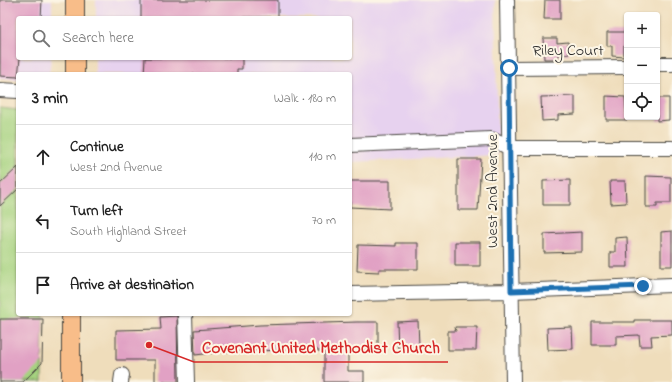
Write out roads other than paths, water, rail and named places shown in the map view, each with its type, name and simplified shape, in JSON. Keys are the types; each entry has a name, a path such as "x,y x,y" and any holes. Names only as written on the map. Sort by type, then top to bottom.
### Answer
{"main road":[{"path":"75,0 75,16"},
{"path":"75,60 75,72"},
{"path":"70,382 71,316"}],"street":[{"name":"West 2nd Avenue","path":"507,0 513,382"},
{"path":"660,64 672,64"},
{"name":"Riley Court","path":"509,68 624,67"},
{"path":"0,90 16,91"},
{"path":"352,145 491,139 510,148 672,148"},
{"path":"352,294 511,291 672,285"},
{"path":"185,316 187,382"}],"place":[{"name":"Covenant United Methodist Church","path":"149,345"}]}
